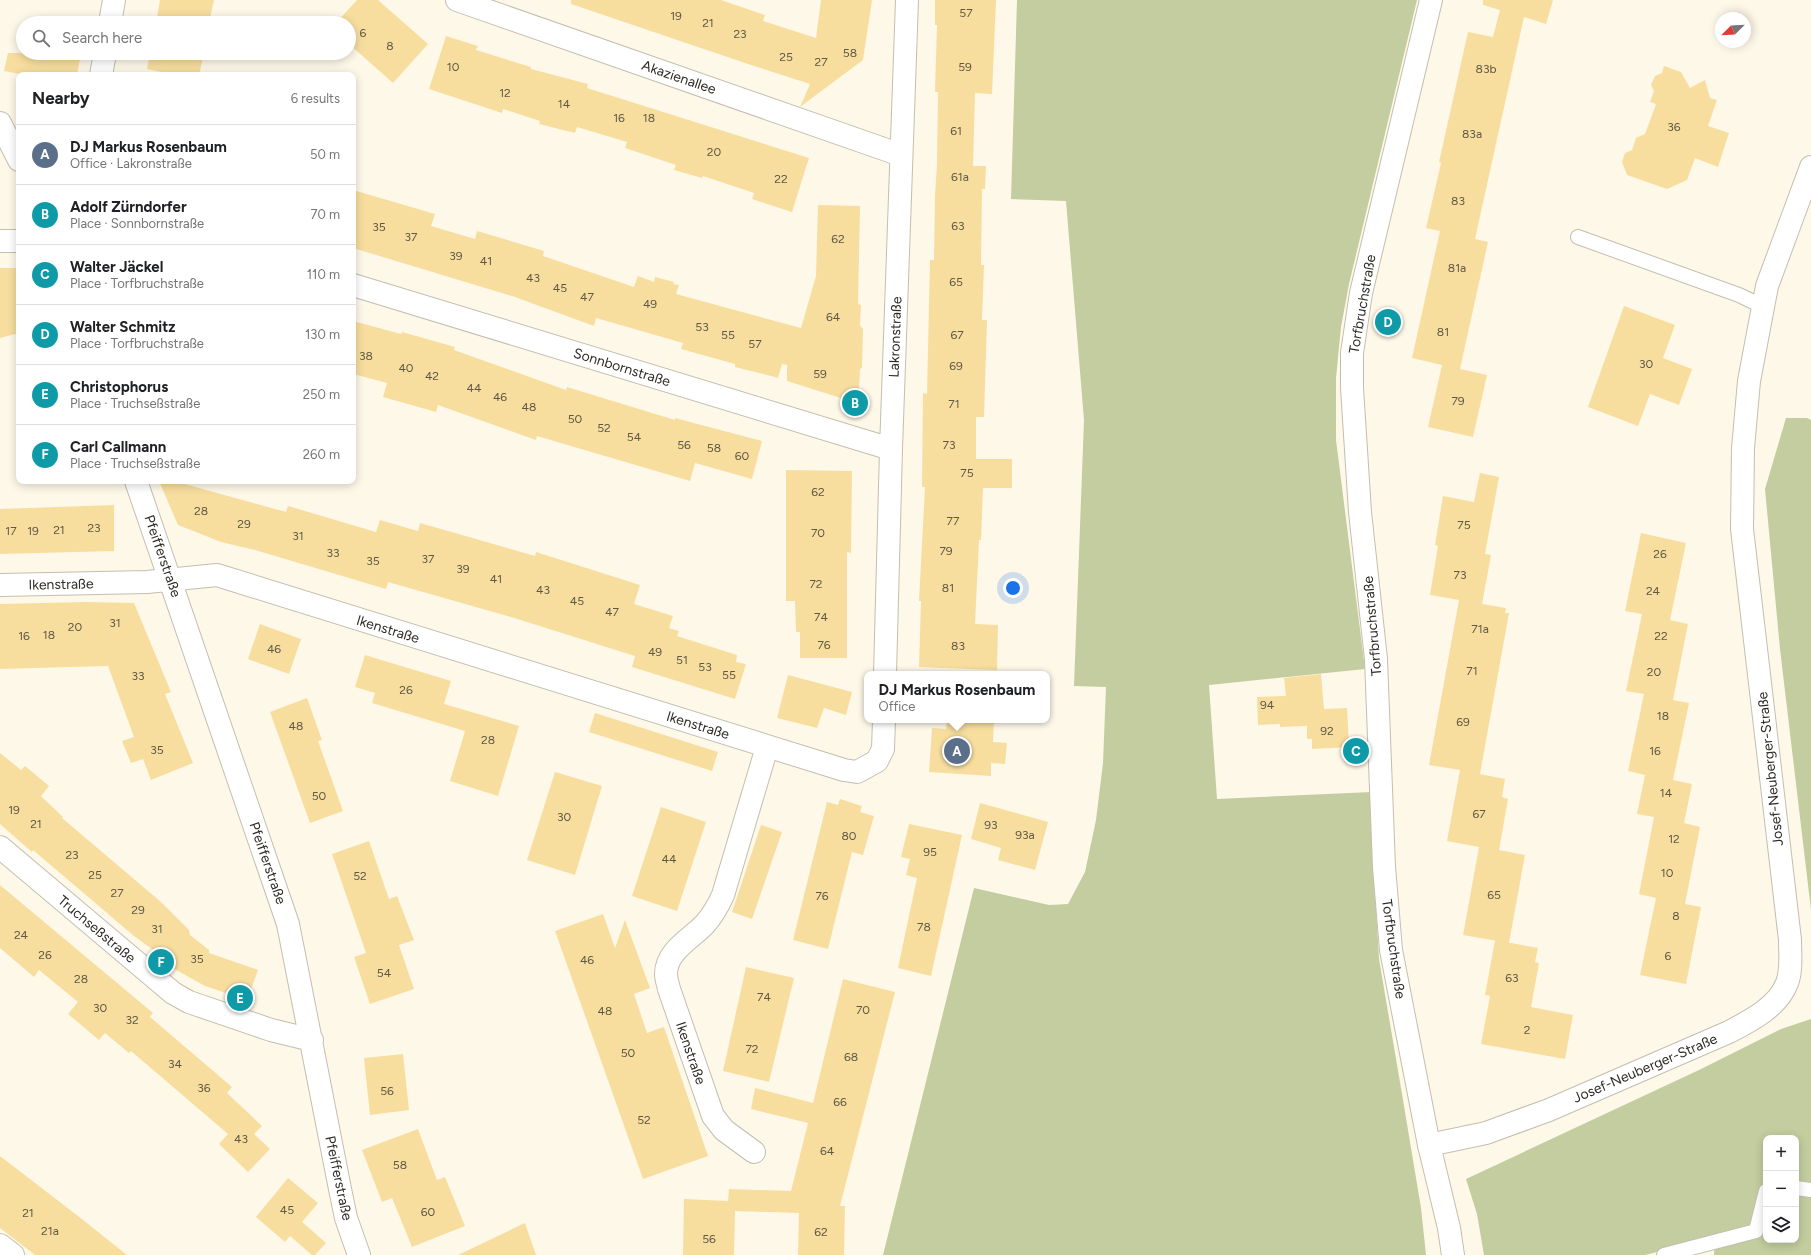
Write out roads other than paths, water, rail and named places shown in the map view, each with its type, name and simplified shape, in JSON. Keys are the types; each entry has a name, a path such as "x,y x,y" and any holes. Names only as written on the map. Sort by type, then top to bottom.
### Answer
{"street":[{"path":"111,16 114,0"},
{"name":"Akazienallee","path":"457,0 901,155"},
{"name":"Lakronstraße","path":"885,671 906,0"},
{"name":"Torfbruchstraße","path":"1431,0 1361,293 1352,354 1352,388 1360,512 1376,660 1384,868 1391,950 1429,1145 1449,1228 1453,1255"},
{"path":"102,72 104,60"},
{"path":"0,123 16,154"},
{"name":"Josef-Neuberger-Straße","path":"1429,1145 1486,1133 1549,1110 1729,1032 1752,1020 1767,1008 1787,984 1790,960 1790,940 1742,529 1743,448 1749,381 1767,286 1811,167"},
{"path":"0,241 16,241"},
{"name":"Sonnbornstraße","path":"356,286 891,449"},
{"name":"Pfeifferstraße","path":"137,484 172,580 288,924 346,1218 359,1255"},
{"name":"Ikenstraße","path":"0,585 172,580 217,575 844,770 857,772 869,767 877,761 883,749 884,723"},
{"name":"Ikenstraße","path":"754,1152 724,1130 713,1116 669,989 666,974 668,964 673,954 705,924 714,913 723,895 767,747"},
{"name":"Truchseßstraße","path":"0,847 173,993 189,1002 271,1030 312,1040"},
{"path":"0,1245 13,1255"}],"lane":[{"path":"1578,237 1739,295 1764,307"},
{"path":"1799,1188 1811,1190"},
{"path":"1664,1255 1756,1231 1763,1203"}],"place":[{"name":"Walter Schmitz","path":"1388,322"},
{"name":"Adolf Zürndorfer","path":"855,403"},
{"name":"DJ Markus Rosenbaum","path":"957,751"},
{"name":"Walter Jäckel","path":"1356,751"},
{"name":"Carl Callmann","path":"161,962"},
{"name":"Christophorus","path":"240,998"}]}
